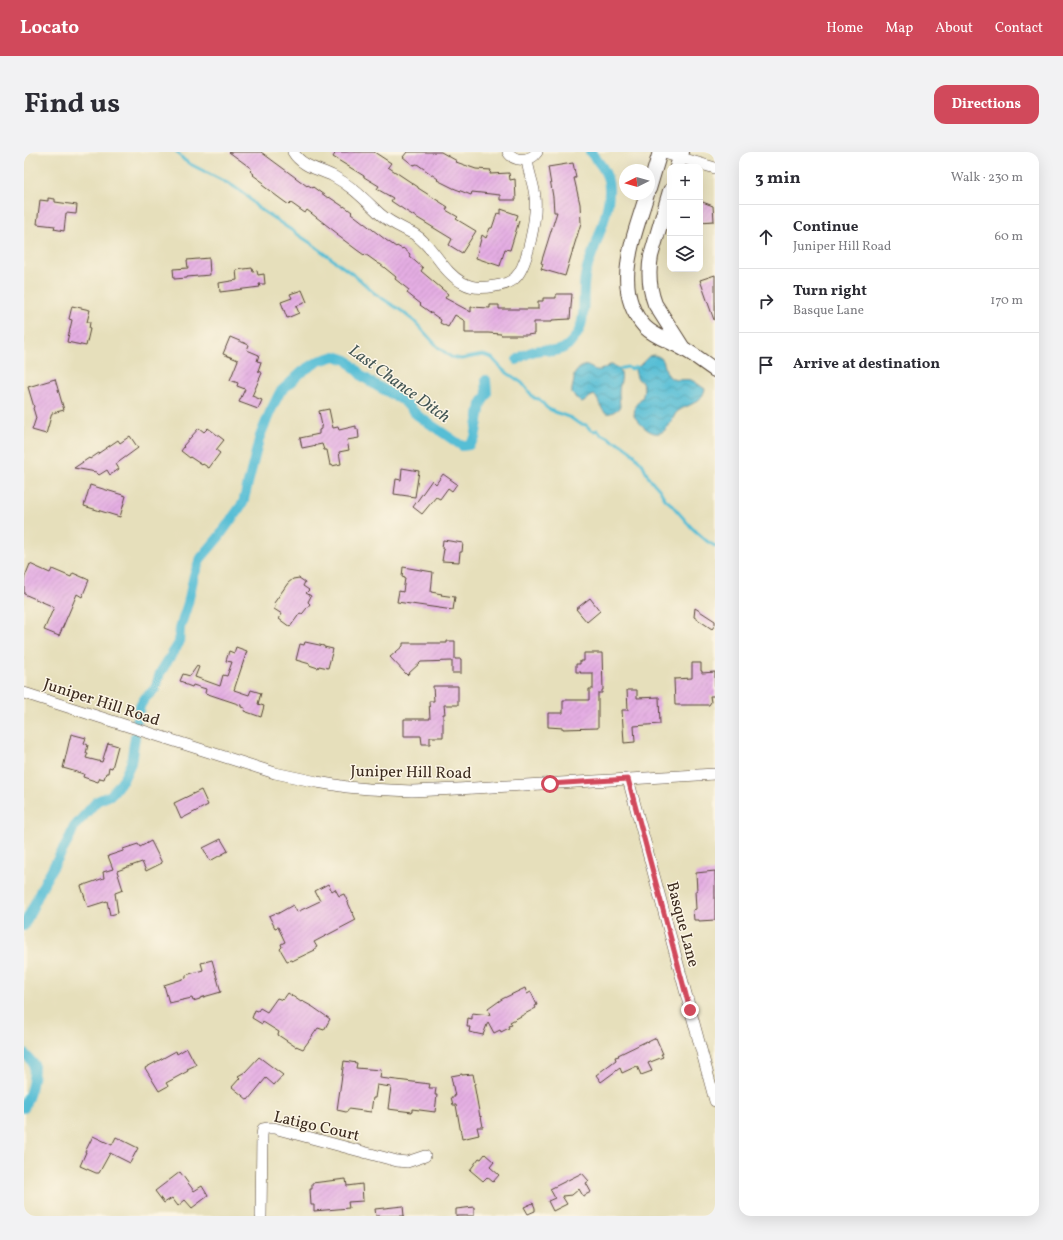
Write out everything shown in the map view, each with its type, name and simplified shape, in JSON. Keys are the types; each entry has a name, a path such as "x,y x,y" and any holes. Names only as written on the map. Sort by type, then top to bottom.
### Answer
{"street":[{"path":"292,152 298,160 304,164 333,176 348,185 385,218 421,240 457,279 470,286 484,288 499,286 512,280 517,275 524,262 534,226 536,208 534,188 527,159"},
{"path":"508,152 513,158 517,159 527,159 535,155 537,152"},
{"path":"655,170 661,152 680,159 715,168"},
{"path":"645,200 628,262 627,284 633,307 639,319 646,327 662,338 683,348 715,370"},
{"path":"667,200 651,256 649,276 652,296 655,304 683,348"},
{"name":"Juniper Hill Road","path":"24,693 275,774 363,789 412,791 465,789 715,774"},
{"name":"Basque Lane","path":"628,779 715,1101"},
{"name":"Latigo Court","path":"261,1216 263,1129 274,1128 397,1161 407,1162 425,1156"}],"water":[{"path":"649,356 658,356 663,360 667,373 671,378 676,380 691,380 705,389 698,400 675,414 670,424 661,433 651,432 634,416 635,406 643,396 644,387 642,382 637,378 635,370"},
{"path":"612,364 620,371 622,377 619,388 620,407 614,412 606,413 594,395 581,403 572,394 574,375 582,366 588,366 600,370"}],"building":[{"path":"229,152 261,152 307,186 313,187 328,198 329,197 344,206 386,240 396,247 403,248 410,254 409,256 423,268 421,271 448,294 445,298 471,312 471,307 490,308 490,305 499,305 499,309 538,309 538,301 543,301 543,298 556,298 556,294 572,294 570,319 552,320 552,322 534,322 534,334 527,335 465,333 465,321 455,315 448,327 440,323 441,320 420,305 421,304 407,293 409,290 380,264 357,250 307,210 305,213 291,203 289,205 282,200 262,185 264,183 250,171 252,169"},
{"path":"336,152 374,152 391,163 388,167 448,207 446,210 458,217 456,219 476,231 462,253 449,245 452,239 391,201 393,198 377,189 379,186 333,157"},
{"path":"407,152 441,152 457,161 456,162 476,169 491,170 490,174 509,173 510,180 515,179 516,200 500,200 500,195 472,192 471,195 453,188 437,180 438,179 417,164 413,165 403,157"},
{"path":"573,163 576,178 574,178 580,204 581,223 565,276 541,269 543,264 541,263 557,212 554,212 548,167"},
{"path":"48,198 55,199 55,202 77,205 76,214 66,213 64,231 54,229 55,226 37,224 40,200 48,201"},
{"path":"703,202 713,206 714,221 703,222"},
{"path":"501,209 518,215 516,220 519,221 510,250 505,249 500,266 476,258 482,235 486,238 490,228 492,228 497,213 501,214"},
{"path":"209,258 210,275 174,279 173,269 188,268 187,260"},
{"path":"252,268 253,272 257,271 258,275 264,274 265,284 259,284 260,287 220,292 219,283 237,280 236,270"},
{"path":"715,275 715,320 714,320 700,280"},
{"path":"302,290 307,302 296,306 299,313 287,318 281,302 292,298 290,294"},
{"path":"72,306 90,310 87,322 90,322 90,329 86,346 67,342 72,320 69,319"},
{"path":"230,337 249,345 247,350 259,355 257,361 261,362 258,371 262,373 252,396 262,400 258,409 239,402 245,389 237,386 238,383 230,380 238,360 223,354"},
{"path":"55,379 64,410 52,413 46,434 32,430 36,418 28,387"},
{"path":"329,409 333,428 338,427 339,430 356,426 356,429 358,429 359,438 347,440 349,450 339,452 341,464 332,466 330,465 327,450 324,450 322,444 302,448 300,438 319,434 319,430 322,426 319,411"},
{"path":"199,428 204,432 208,428 224,440 216,450 220,453 209,468 190,458 181,451 184,447 183,446"},
{"path":"130,436 138,448 116,464 119,469 110,475 107,470 99,475 96,472 74,468 118,440 120,443"},
{"path":"402,468 419,471 415,497 394,494 396,479 401,480"},
{"path":"443,474 457,484 452,491 448,488 440,499 436,497 422,514 413,507 432,480 436,484"},
{"path":"90,485 126,496 120,517 84,506"},
{"path":"443,540 463,543 459,562 442,561 444,549 442,549"},
{"path":"30,564 50,573 52,569 71,577 73,573 89,580 82,597 77,594 59,636 44,630 54,607 24,594 24,579"},
{"path":"403,567 433,572 431,592 455,597 453,610 397,602 399,591 403,592 405,578 402,577"},
{"path":"299,578 305,582 303,586 309,590 306,593 311,596 308,602 310,604 302,614 300,613 290,627 279,619 282,614 274,609 276,605 274,603 288,583 293,579"},
{"path":"590,598 600,611 587,622 576,609"},
{"path":"695,608 715,621 715,625 712,629 694,617"},
{"path":"447,641 455,641 455,659 461,659 461,673 452,673 452,661 421,662 407,675 390,657 403,646 403,643 447,643"},
{"path":"305,642 333,649 328,668 319,666 318,668 296,660 300,644 304,645"},
{"path":"236,647 247,651 234,690 249,695 251,690 261,693 258,704 264,706 261,717 244,711 245,708 241,707 241,705 205,693 206,689 193,685 192,687 180,681 183,674 190,676 197,666 199,667 195,677 220,686 223,675 227,676 232,662 226,661 229,651 234,653"},
{"path":"584,653 602,653 603,690 602,693 598,693 598,728 563,729 548,727 548,713 563,713 563,700 589,700 589,689 593,689 593,673 576,672 576,664 580,664 580,661 584,661"},
{"path":"692,663 701,663 702,673 715,672 715,696 710,696 711,702 709,705 675,705 674,679 692,678"},
{"path":"433,686 458,686 458,705 444,705 445,714 443,714 443,737 430,737 430,744 422,744 421,736 404,736 404,719 430,719 429,701 434,701"},
{"path":"627,690 637,690 637,698 659,697 660,724 634,726 635,742 624,743 622,710 628,710"},
{"path":"71,734 86,738 84,743 88,745 86,753 88,753 86,758 102,762 108,743 118,746 112,768 109,767 108,773 106,773 104,779 100,778 98,782 83,777 84,774 63,768"},
{"path":"201,790 208,805 181,819 174,803"},
{"path":"221,839 228,851 210,861 203,848"},
{"path":"151,841 162,863 146,871 142,862 117,871 123,890 115,893 118,913 110,915 107,901 88,907 81,886 104,878 103,872 113,869 108,856 138,844 140,847"},
{"path":"715,871 715,920 694,920 693,910 696,909 695,891 697,891 696,873"},
{"path":"328,884 332,891 335,889 339,896 344,894 356,920 314,942 317,947 314,949 315,950 292,961 287,961 280,949 282,947 281,944 285,942 278,927 275,928 269,916 276,913 277,914 293,905 297,912 320,901 315,891"},
{"path":"212,960 221,992 193,1001 192,998 169,1003 164,985 186,978 186,975 203,970 201,963"},
{"path":"525,988 527,994 531,992 537,1005 535,1006 536,1008 510,1022 512,1025 508,1026 509,1028 501,1032 500,1030 494,1033 488,1022 483,1035 469,1032 470,1027 467,1027 468,1018 472,1019 472,1013 490,1015 488,1009 502,999"},
{"path":"288,993 301,1002 302,1001 313,1007 330,1019 324,1030 318,1028 303,1049 296,1047 278,1035 279,1032 263,1022 262,1024 252,1018 255,1010 258,1011 260,1008 267,1012 277,998 283,1000"},
{"path":"656,1038 663,1057 648,1063 652,1071 641,1075 637,1066 622,1073 620,1068 601,1082 596,1075 616,1060 615,1057 619,1056 618,1055"},
{"path":"187,1048 196,1065 187,1069 188,1071 166,1083 168,1086 159,1091 145,1068 176,1051 177,1054"},
{"path":"259,1057 283,1075 274,1085 266,1078 248,1100 232,1087 240,1078 238,1076 245,1072"},
{"path":"344,1061 357,1063 356,1068 381,1070 380,1078 430,1084 429,1088 436,1088 435,1095 437,1095 435,1112 412,1109 412,1112 388,1109 391,1087 377,1085 371,1112 348,1109 346,1112 337,1110"},
{"path":"473,1074 483,1127 477,1127 479,1135 462,1139 456,1105 453,1105 451,1097 455,1097 451,1076"},
{"path":"93,1136 112,1145 116,1137 138,1148 130,1163 110,1153 99,1173 96,1173 80,1166"},
{"path":"485,1154 494,1162 490,1167 499,1175 493,1182 487,1177 483,1181 470,1170 479,1158 481,1159"},
{"path":"180,1172 194,1191 202,1186 208,1196 192,1208 185,1200 178,1206 172,1198 164,1203 155,1191"},
{"path":"582,1173 589,1181 586,1183 591,1192 583,1196 579,1189 572,1195 562,1196 567,1204 553,1211 548,1201 555,1198 550,1189"},
{"path":"346,1179 347,1186 362,1184 363,1201 348,1202 349,1208 314,1211 314,1205 311,1205 310,1189 312,1189 312,1183"},
{"path":"533,1203 535,1211 528,1214 524,1207"},
{"path":"403,1206 404,1216 376,1216 375,1209"},
{"path":"474,1207 474,1216 456,1216 456,1209"}],"waterway":[{"path":"177,152 190,164 233,186 246,195 257,207 312,244 359,279 374,293 414,321 438,347 451,357 461,359 483,355 492,358 503,370 522,383 534,398 539,399 547,408 571,418 578,423 586,425 594,431 598,430 601,434 620,443 631,451 643,465 649,478 659,489 665,499 692,528 715,546"},
{"name":"Last Chance Ditch","path":"517,360 536,351 557,351 563,349 572,341 581,326 583,319 585,274 600,233 609,199 608,180 604,170 590,152"},
{"name":"Last Chance Ditch","path":"137,721 140,706 145,698 155,689 160,673 179,643 180,628 188,603 194,575 201,558 218,538 243,503 260,436 280,392 303,371 319,361 335,356 347,360 362,376 403,400 417,415 462,446 469,445 475,438 481,404 487,394 486,380"},
{"path":"619,369 627,367 631,369 637,367"},
{"name":"Last Chance Ditch","path":"24,926 45,881 68,841 74,827 97,801 111,795 124,778 131,763 135,737"},
{"name":"Last Chance Ditch","path":"24,1053 34,1064 32,1086 24,1108"}],"route":[{"path":"550,784 628,779 690,1010"}]}
